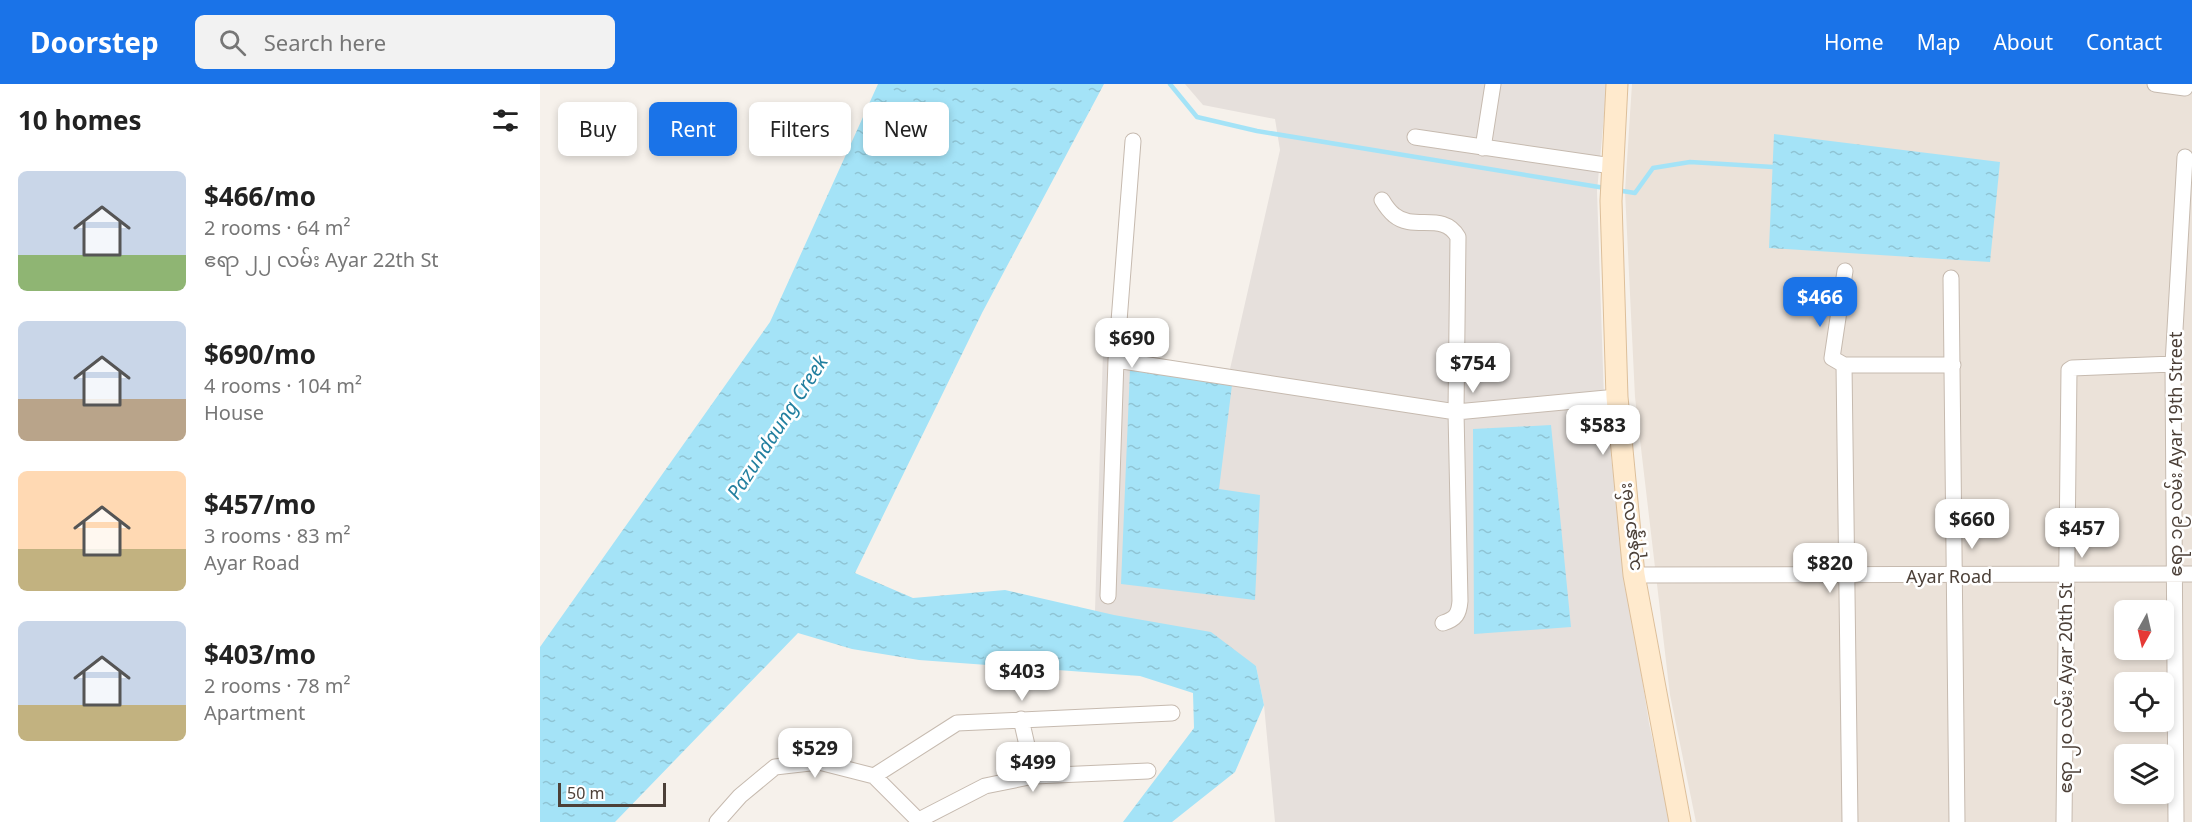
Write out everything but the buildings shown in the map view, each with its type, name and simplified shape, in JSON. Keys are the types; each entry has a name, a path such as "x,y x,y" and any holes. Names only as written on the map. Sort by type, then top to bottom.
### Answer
{"main road":[{"name":"သုနန္ဒာလမ်း","path":"1617,84 1612,166 1617,397 1634,575 1680,822"}],"street":[{"path":"1483,148 1493,84"},
{"path":"2154,84 2185,86"},
{"path":"1415,137 1612,166"},
{"path":"1108,596 1116,360 1133,141"},
{"name":"ဧရာ ၁၉ လမ်း Ayar 19th Street","path":"2176,822 2173,364 2185,158"},
{"path":"1382,200 1394,215 1409,222 1444,223 1454,230 1458,237 1456,412 1460,601 1459,612 1453,620 1443,623"},
{"path":"1845,272 1832,358 1844,365 1953,365"},
{"path":"1951,278 1957,822"},
{"path":"1116,360 1456,412 1617,397"},
{"name":"ဧရာ ၂၀ လမ်း Ayar 20th St","path":"2064,822 2069,370 2173,364"},
{"path":"1844,365 1850,822"},
{"name":"Ayar Road","path":"1634,575 2192,574"},
{"path":"874,776 957,723 1021,718 1172,713"},
{"path":"1021,718 1034,776"},
{"path":"717,822 740,796 775,767 819,762 874,776 920,821 985,786 1034,776 1148,771"}],"shaded area":[{"path":"1185,84 1607,84 1597,191 1604,399 1626,577 1649,723 1670,822 1275,822 1264,705 1256,666 1095,611 1103,351 1230,369 1280,150 1275,119 1203,105"},
{"path":"1632,84 2192,84 2192,822 1696,822 1670,695 1635,397 1625,191"}],"water":[{"name":"Pazundaung Creek","path":"878,84 1104,84 982,313 855,573 913,598 1005,590 1114,615 1211,632 1256,666 1264,705 1235,772 1172,822 1123,822 1194,728 1193,693 1140,676 919,660 852,649 798,633 615,822 540,822 540,647 770,322 845,156 851,156 851,144 863,117 863,156 949,156 949,102 870,102"},
{"path":"1774,134 2000,162 1990,262 1769,248"},
{"path":"1130,369 1232,385 1219,489 1260,495 1255,600 1121,584"},
{"path":"1551,425 1571,627 1474,634 1473,429"}],"waterway":[{"path":"1170,84 1197,117 1257,131 1605,188"},
{"path":"1616,190 1635,193 1653,168 1690,162 1773,167"}]}
